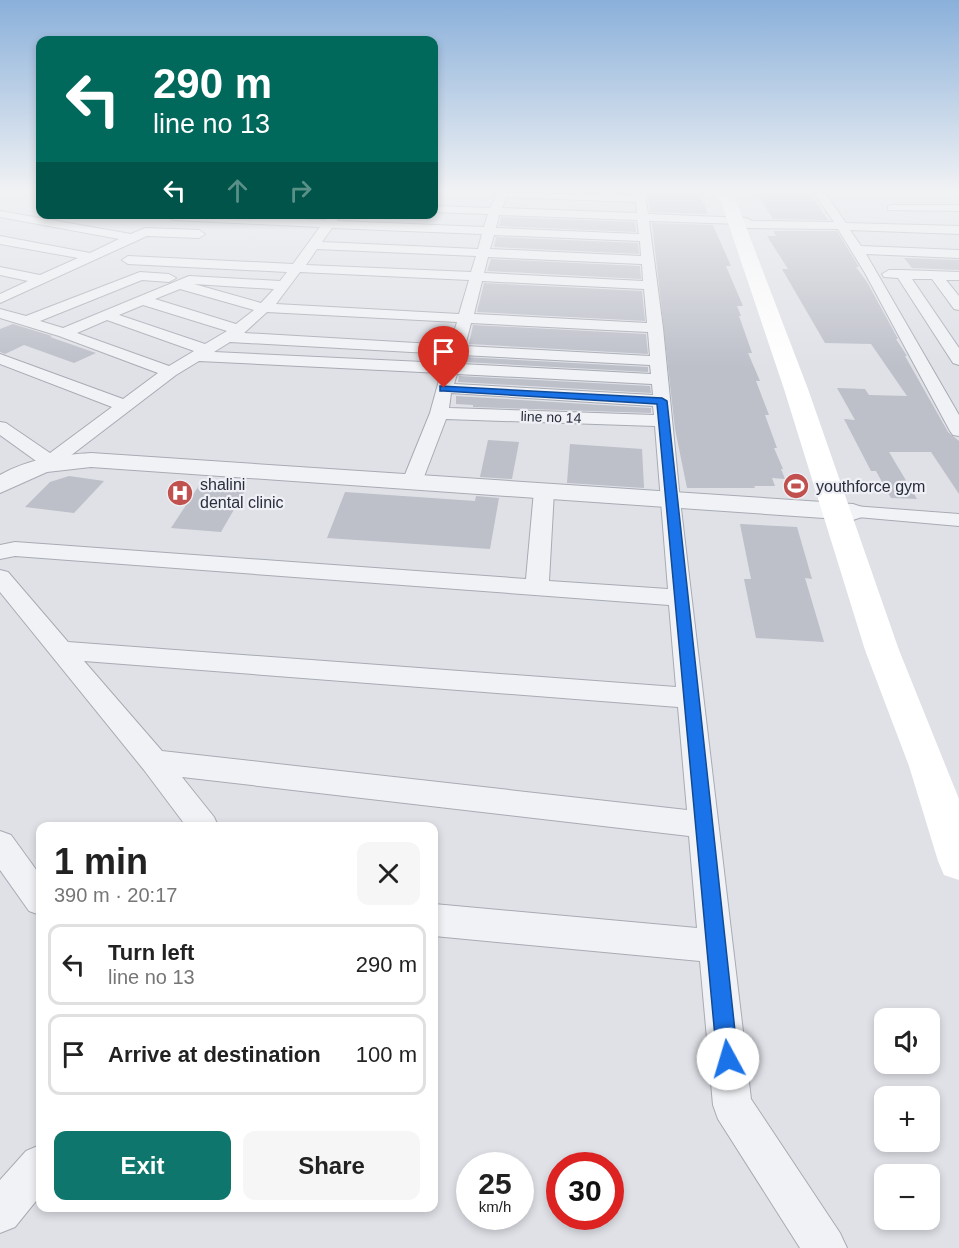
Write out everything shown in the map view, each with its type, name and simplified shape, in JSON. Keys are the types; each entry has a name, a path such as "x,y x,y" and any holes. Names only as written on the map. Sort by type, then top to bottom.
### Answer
{"main road":[{"path":"754,251 845,512 959,807"},
{"path":"845,512 882,650 928,766 959,861"}],"street":[{"path":"61,251 92,257"},
{"path":"0,299 107,251"},
{"path":"128,260 214,251"},
{"path":"50,462 170,372 237,329 264,308 282,288 308,251"},
{"path":"360,251 478,278 651,296"},
{"path":"360,251 478,278 651,296"},
{"path":"360,251 478,278 651,296"},
{"path":"440,251 478,278 651,296"},
{"path":"461,251 478,278"},
{"path":"412,482 439,413 444,388 486,251"},
{"path":"586,251 651,296"},
{"path":"444,388 651,296 701,251"},
{"path":"858,251 959,431"},
{"path":"882,251 959,255"},
{"path":"0,271 43,280"},
{"path":"872,273 959,276"},
{"path":"902,274 953,345 959,360"},
{"path":"936,275 959,306"},
{"path":"27,321 140,276 184,282 282,288 478,278 651,296"},
{"path":"64,333 184,282 264,308 478,278 651,296"},
{"path":"282,288 308,283"},
{"path":"143,300 237,329 456,351 651,296"},
{"path":"106,315 201,353 450,369 651,296"},
{"path":"651,296 732,1105 825,1248"},
{"name":"line no 14","path":"439,413 651,296"},
{"path":"0,313 64,333 170,372"},
{"path":"237,329 390,330"},
{"path":"912,344 953,345"},
{"path":"0,359 126,406"},
{"path":"0,427 50,462"},
{"path":"0,486 16,474 50,462 91,460 959,520"},
{"path":"537,587 544,491"},
{"path":"0,552 15,549 680,598"},
{"path":"0,577 154,762 200,822"},
{"path":"61,650 691,698"},
{"path":"154,762 704,825"},
{"path":"0,846 36,895"},
{"path":"438,920 716,946"},
{"path":"0,1212 36,1170"}],"building":[{"path":"582,251 639,251 639,254"},
{"path":"655,251 725,251 731,266 726,266 743,306 737,306 741,316 739,316 752,353 748,353 760,381 756,381 769,415 765,415 785,479 772,478 775,486 754,486 755,488 687,488 675,429"},
{"path":"777,251 849,251 948,432 959,441 959,494 931,452 889,452 917,499 891,498 876,471 871,471 844,419 855,420 837,388 865,389 869,395 907,396 871,344 825,343 782,269 788,269"},
{"path":"904,258 959,260 959,270 912,268"},
{"path":"491,259 640,266 641,279 487,271"},
{"path":"484,283 642,291 645,321 477,312"},
{"path":"13,324 96,353 74,363 24,345 5,354 0,352 0,329"},
{"path":"473,325 646,334 648,354 469,344"},
{"path":"464,357 648,367 648,372 463,362"},
{"path":"459,376 650,386 651,393 458,382"},
{"path":"456,396 651,408 651,413 473,407 473,405 456,404"},
{"path":"488,440 519,442 512,479 480,477"},
{"path":"570,444 642,449 644,488 567,483"},
{"path":"69,476 104,481 74,513 25,507 50,482"},
{"path":"200,484 247,487 221,532 171,528"},
{"path":"345,492 475,501 476,496 499,498 490,549 327,538"},
{"path":"740,524 797,527 812,579 805,578 824,642 756,638 744,579 751,579"}],"place":[{"name":"youthforce gym","path":"796,486"},
{"name":"shalini dental clinic","path":"180,493"}],"route":[{"path":"444,388 662,401 670,500 728,1059"}]}
